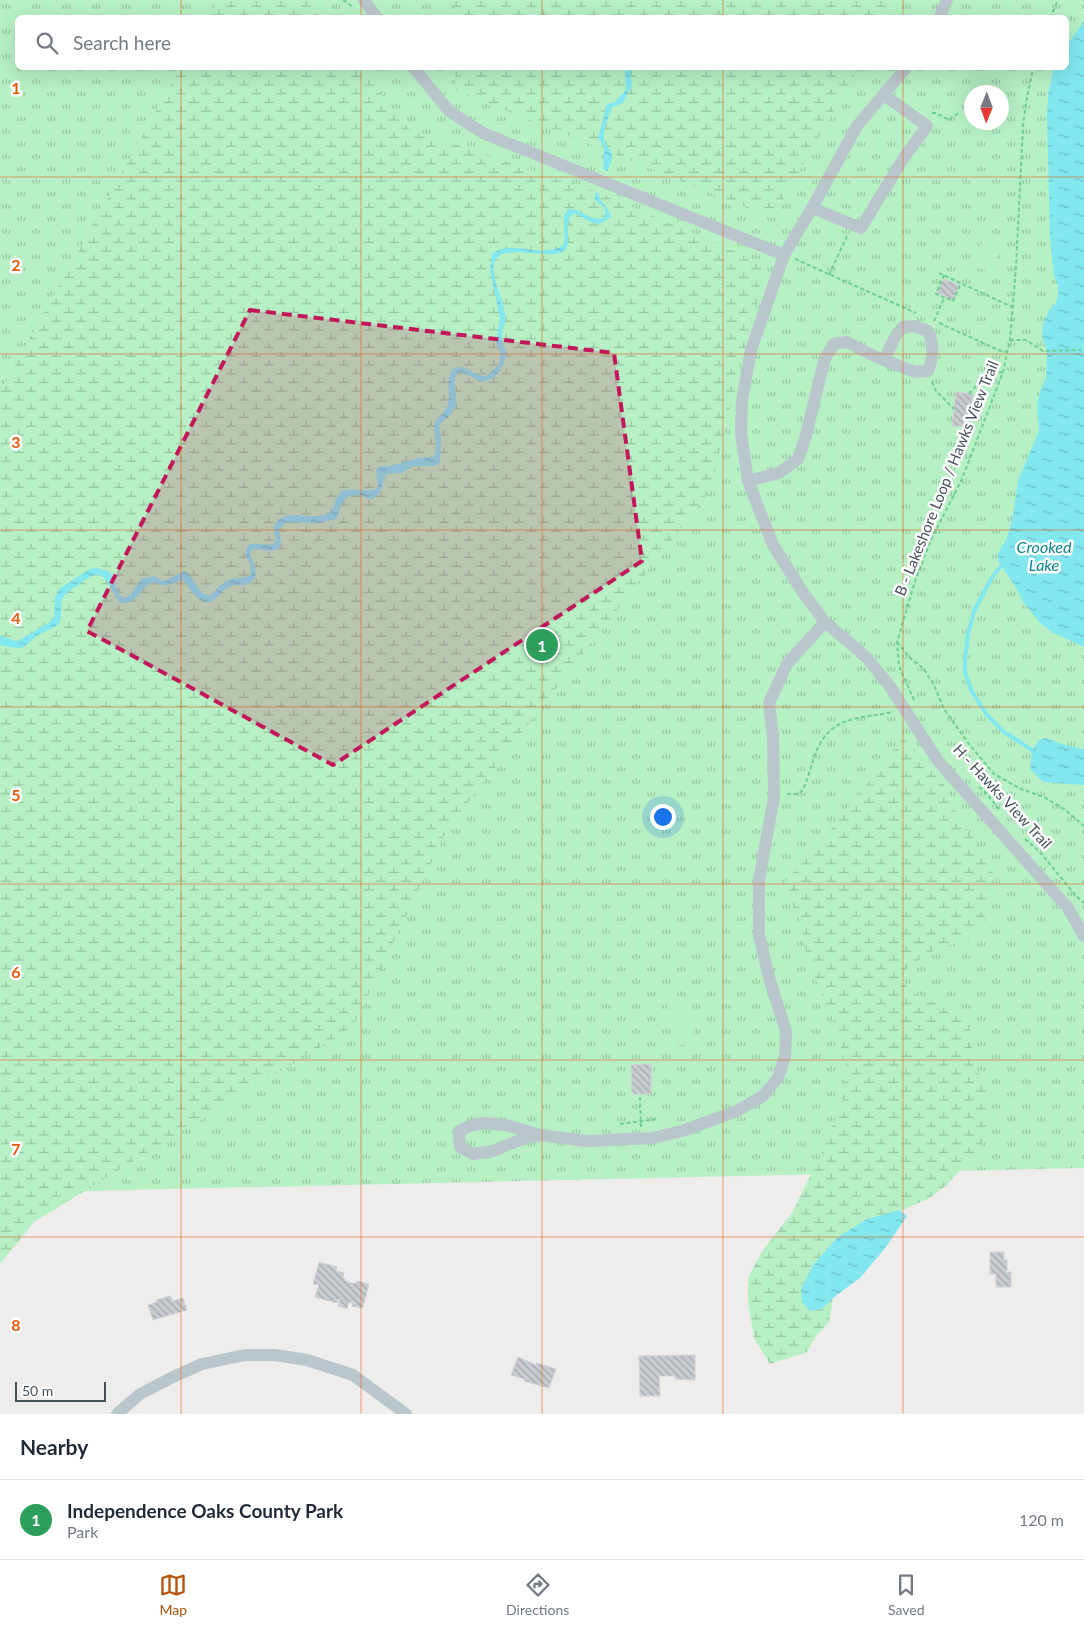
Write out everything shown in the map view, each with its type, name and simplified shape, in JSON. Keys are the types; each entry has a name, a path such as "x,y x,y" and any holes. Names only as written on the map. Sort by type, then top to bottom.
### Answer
{"street":[{"path":"364,0 375,15"},
{"path":"940,15 947,0"},
{"path":"416,70 449,111 483,133 784,255"},
{"path":"904,70 856,126 812,208 784,255 751,350 742,402 741,433 748,481 773,545 824,622 865,656 889,685 938,761 1068,908 1084,936"},
{"path":"812,208 852,226 861,228 903,160 927,126 884,95"},
{"path":"748,481 779,473 798,459 805,439 825,358 834,344 847,342 884,360 915,372 928,371 931,363 932,340 928,331 914,326 903,327 896,335 884,360"},
{"path":"540,1135 520,1140 493,1151 473,1154 460,1147 459,1131 472,1125 484,1123 506,1125 540,1135 586,1141 641,1139 682,1131 737,1111 763,1096 778,1078 785,1056 786,1031 770,981 759,935 759,880 774,794 769,703 787,664 824,622"},
{"path":"117,1414 140,1394 173,1377 202,1364 245,1355 307,1360 353,1375 406,1414"}],"path":[{"path":"1051,15 1058,0"},
{"name":"B - Lakeshore Loop / Hawks View Trail","path":"897,642 916,578 931,540 962,479 1003,372 1008,352 1016,267 1023,126 1033,70"},
{"path":"924,123 931,113 936,113 949,120 960,112"},
{"path":"828,274 852,226"},
{"path":"939,273 1012,307"},
{"path":"944,275 936,294 944,298 953,301 961,283"},
{"path":"934,321 944,298"},
{"path":"1010,340 1026,340 1043,351 1081,350"},
{"path":"928,371 936,391 954,409"},
{"path":"969,394 987,374 1003,372"},
{"path":"897,642 899,666 916,703"},
{"path":"897,642 923,668 934,685 944,709 969,744 994,774 1020,789 1044,797 1064,809 1084,826"},
{"path":"774,794 797,794 802,791 816,751 825,735 833,726 843,722 893,713 901,709"},
{"name":"H - Hawks View Trail","path":"978,787 985,792 1002,814"},
{"name":"H - Hawks View Trail","path":"1022,837 1040,852 1084,903"},
{"path":"640,1097 641,1139"},
{"path":"620,1124 657,1119"}],"highlighted area":[{"path":"250,310 614,353 642,561 333,765 87,631"}],"green space":[{"path":"0,0 1084,0 1084,1168 0,1193"},
{"path":"218,0 306,0 318,15 209,15"},
{"path":"454,0 898,0 890,15 454,15"},
{"path":"179,70 362,70 409,129 600,193 762,263 759,294 709,492 448,828 353,1027 34,1222 0,1264 0,392"},
{"path":"455,70 858,70 772,218 456,90"},
{"path":"985,231 1003,236 992,272 974,267"},
{"path":"903,737 940,777 962,827 973,836 979,852 993,866 992,884 985,905 985,919 974,935 964,941 936,949 911,965 900,975 909,990 932,1002 954,1009 969,1019 972,1050 978,1071 988,1092 990,1123 979,1147 948,1184 928,1199 838,1237 813,1265 801,1289 822,1309 833,1298 829,1322 815,1337 807,1352 770,1364 754,1338 748,1302 748,1278 763,1250 792,1213 824,1148 842,1101 846,1067 838,1034 807,958 799,916 784,893 784,883 831,830"},
{"path":"690,1002 695,1043 674,1046 668,1005"}],"water":[{"name":"Crooked Lake","path":"1084,21 1084,647 1052,632 1040,623 1024,603 998,561 998,553 1006,540 1012,521 1018,481 1039,431 1037,405 1040,391 1046,378 1047,357 1042,337 1043,325 1049,310 1056,303 1058,294 1050,239 1048,95 1054,70 1069,70 1069,42"},
{"path":"626,70 633,70 631,71 632,85 623,103 612,107 604,131 604,141 612,156 608,171 603,169 604,148 598,138 607,104 615,102 626,90"},
{"path":"595,192 599,193 599,197 611,217 599,224 574,213 568,223 568,240 565,250 553,254 506,253 499,256 495,261 495,279 505,316 502,343 506,354 505,360 496,375 487,380 480,382 460,372 456,375 455,408 439,427 441,437 440,463 434,466 413,466 402,473 386,474 376,497 372,499 356,495 348,497 342,503 337,519 317,523 285,523 279,531 281,543 279,548 271,551 251,550 250,555 256,572 253,580 245,585 229,587 211,602 202,601 198,598 183,580 165,586 151,583 133,600 124,603 119,602 104,578 100,575 95,575 89,577 65,595 61,604 60,620 57,626 40,634 20,648 0,645 0,636 18,641 50,622 54,617 55,597 59,589 90,569 97,568 110,572 120,596 125,598 131,594 141,579 155,576 162,581 184,571 191,576 204,594 209,596 226,581 251,575 250,563 245,554 248,545 273,544 276,539 273,527 283,517 320,516 327,514 332,510 341,492 345,490 376,489 378,485 376,470 380,466 390,466 418,458 434,457 436,448 434,424 448,405 451,371 460,367 486,376 498,366 500,360 500,351 496,343 500,318 490,271 492,254 508,248 544,250 562,246 565,237 564,218 568,209 573,209 596,219 605,217 605,209 595,200"},
{"path":"1046,738 1084,749 1084,785 1043,782 1030,769 1032,750 1039,740"},
{"path":"900,1210 907,1216 886,1247 861,1277 833,1298 822,1309 810,1311 802,1302 801,1289 813,1265 838,1237 867,1219"}],"building":[{"path":"943,279 959,285 953,300 937,293"},
{"path":"956,392 973,394 969,427 952,426"},
{"path":"651,1064 651,1094 632,1094 631,1065"},
{"path":"990,1252 1004,1252 1004,1260 1007,1260 1007,1270 1005,1272 1011,1272 1011,1287 996,1287 996,1274 990,1274"},
{"path":"319,1262 337,1267 336,1271 344,1273 343,1277 346,1281 354,1284 358,1281 369,1284 363,1307 352,1306 353,1303 349,1302 347,1309 338,1306 340,1299 338,1299 337,1303 315,1297 319,1285 313,1284"},
{"path":"170,1296 173,1301 183,1298 187,1310 153,1320 148,1305 157,1302 156,1300"},
{"path":"695,1355 695,1380 675,1379 675,1376 659,1376 660,1396 640,1396 639,1356"},
{"path":"518,1357 536,1365 537,1363 556,1369 549,1388 511,1375"}],"waterway":[{"path":"1001,566 991,579 974,611 968,634 965,672 971,690 987,715 1004,732 1032,750"}],"place":[{"name":"Independence Oaks County Park","path":"542,645"}]}
